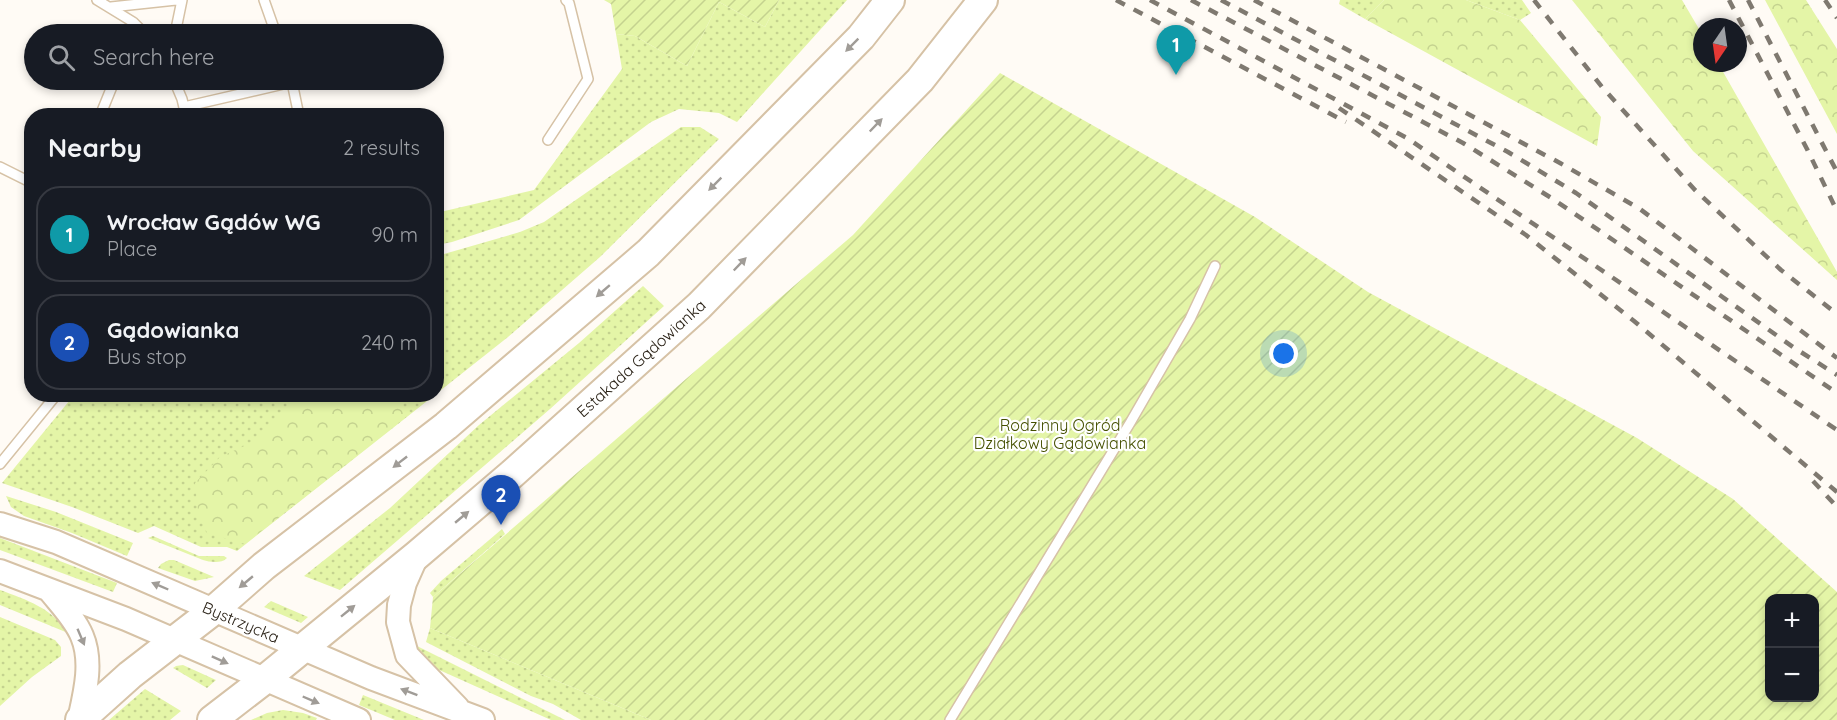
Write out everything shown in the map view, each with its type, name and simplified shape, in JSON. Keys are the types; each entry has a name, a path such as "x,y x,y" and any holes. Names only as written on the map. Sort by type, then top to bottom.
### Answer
{"main road":[{"path":"80,720 130,675 175,641 264,566 446,426 648,253 861,37 890,0"},
{"name":"Estakada Gądowianka","path":"212,720 417,555 512,474 699,306 920,80 983,0"}],"street":[{"name":"Bystrzycka","path":"0,524 56,542 371,678 473,717"},
{"path":"417,555 405,583 399,605 398,622 407,655 473,717"},
{"path":"0,570 49,588 359,720"},
{"path":"49,588 77,627 85,645 87,676 80,720"}],"lane":[{"path":"97,0 135,24"},
{"path":"111,7 176,0"},
{"path":"177,24 182,0"},
{"path":"264,0 272,24"},
{"path":"548,140 588,79 569,3 566,0"},
{"path":"103,108 111,90"},
{"path":"178,90 184,108"},
{"path":"195,108 257,90"},
{"path":"293,90 297,108"},
{"path":"0,167 24,179"},
{"path":"950,720 1130,423 1190,319 1215,266"},
{"path":"0,464 50,402"}],"green space":[{"path":"604,0 779,0 765,27 719,2 687,66 635,36 616,34 611,4"},
{"path":"779,0 847,0 737,122 719,113 679,109 651,122 519,220 444,244 444,211 534,190 622,69 616,34 635,36 687,66 719,2 765,27"},
{"path":"1340,0 1384,0 1365,19 1339,4"},
{"path":"1384,0 1466,0 1520,20 1601,117 1597,146 1365,19"},
{"path":"1466,0 1522,0 1531,13 1520,20"},
{"path":"1572,0 1682,0 1693,19 1693,72 1723,72 1837,272 1837,280 1693,151"},
{"path":"1765,0 1806,0 1837,49 1837,134"},
{"name":"Rodzinny Ogród Działkowy Gądowianka","path":"1000,73 1255,217 1368,292 1637,438 1733,499 1837,592 1837,720 651,720 430,628 433,597 853,235"},
{"path":"681,127 700,127 719,139 600,257 508,337 444,388 444,254 520,232 544,222"},
{"path":"643,286 664,306 550,409 340,590 304,576 390,508 479,425 579,343"},
{"path":"68,402 426,402 237,551 227,547 201,547 154,526 138,533 2,483"},
{"path":"295,402 396,402 411,413 245,544 207,533 198,511 195,483 220,457 253,442 273,426"},
{"path":"6,496 56,512 133,543 127,556 24,516 11,507"},
{"path":"502,529 505,534 433,597 430,593 441,581"},
{"path":"153,536 199,556 227,558 219,562 203,560 148,538"},
{"path":"0,538 117,583 113,592 0,550"},
{"path":"169,560 214,577 195,581 158,568"},
{"path":"0,590 47,611 62,624 68,633 0,605"},
{"path":"271,601 308,617 301,623 264,607"},
{"path":"0,617 55,640 61,647 61,656 32,677 0,706"},
{"path":"430,628 651,720 581,720 426,642"},
{"path":"415,645 565,720 551,720 437,669"},
{"path":"183,665 216,680 207,688 173,668"},
{"path":"145,689 181,711 170,720 109,720"},
{"path":"363,695 424,720 395,720 359,705"},
{"path":"283,710 317,718 316,720 251,720 267,713"}],"railway":[{"path":"1116,0 1346,122"},
{"path":"1150,0 1407,138 1837,430"},
{"path":"1191,0 1463,143 1553,199 1837,393"},
{"path":"1221,0 1508,152 1576,193 1793,347 1837,375"},
{"path":"1254,0 1560,163 1640,209 1837,358"},
{"path":"1534,0 1602,87 1695,190 1781,270 1837,314"},
{"path":"1729,0 1837,211"},
{"path":"1748,0 1837,172"},
{"path":"1825,0 1837,18"},
{"path":"1339,108 1526,235 1634,321 1837,492"},
{"path":"1813,481 1837,507"}],"place":[{"name":"Wrocław Gądów WG","path":"1176,75"},
{"name":"Gądowianka","path":"501,525"}]}
